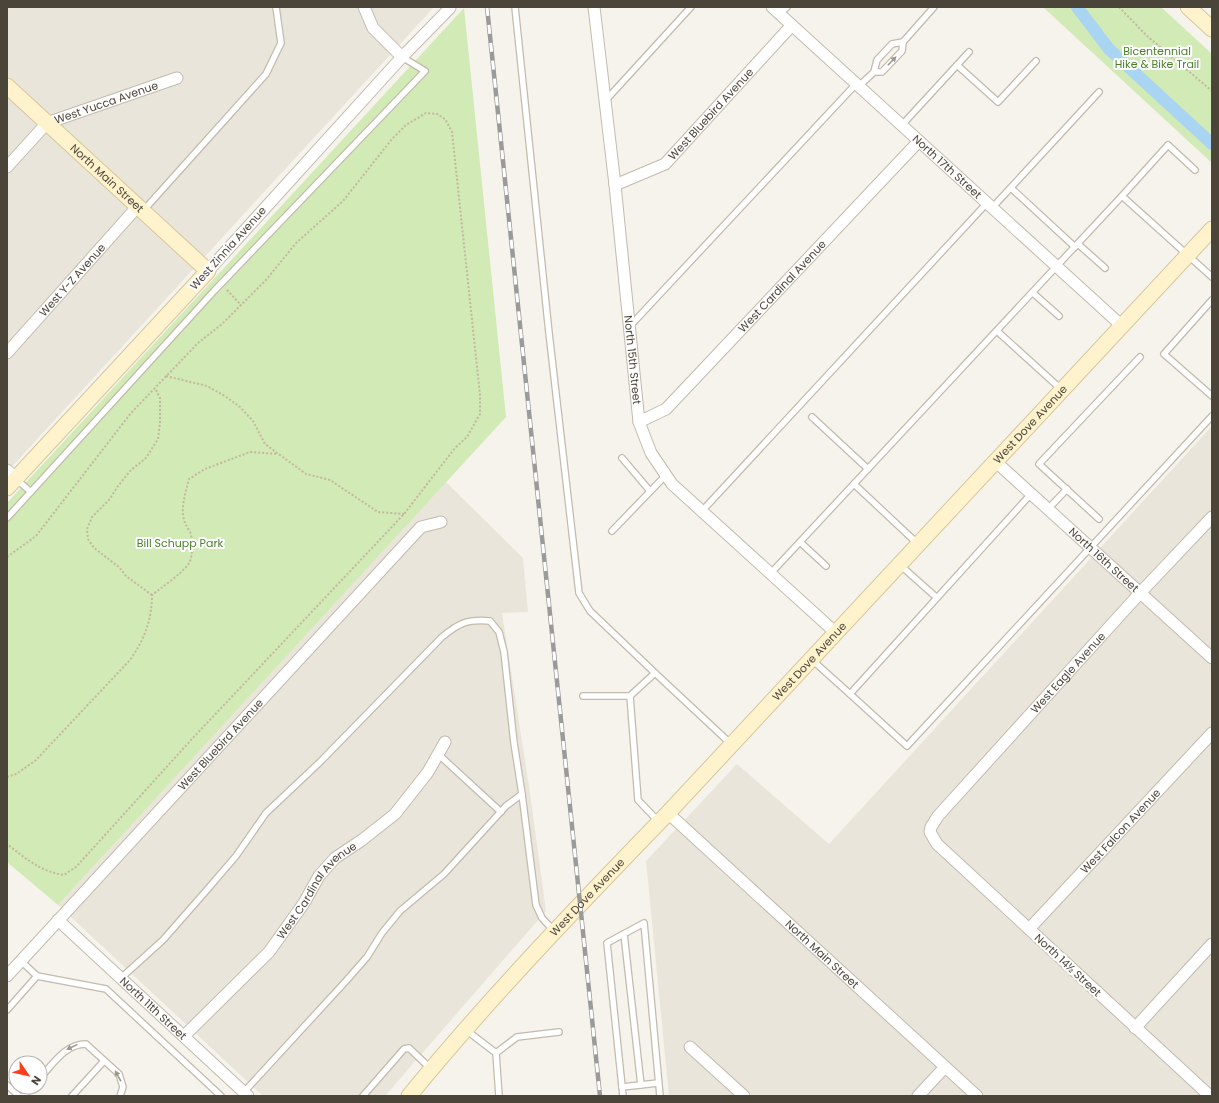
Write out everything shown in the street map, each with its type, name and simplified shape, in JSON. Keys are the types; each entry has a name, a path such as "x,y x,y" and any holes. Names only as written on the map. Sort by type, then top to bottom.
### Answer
{"main road":[{"path":"1188,7 1212,29"},
{"name":"North Main Street","path":"7,86 208,271"},
{"name":"West Dove Avenue","path":"408,1096 464,1029 554,931 731,745 1212,229"},
{"name":"West Zinnia Avenue","path":"10,479 208,271"}],"street":[{"path":"364,7 373,28 402,57"},
{"name":"West Zinnia Avenue","path":"208,271 402,57 450,7"},
{"name":"North 15th Street","path":"594,7 616,185 639,422 651,453 672,484 836,632"},
{"name":"North 17th Street","path":"780,9 792,25 1122,326"},
{"name":"West Bluebird Avenue","path":"616,185 666,164 792,25"},
{"name":"West Yucca Avenue","path":"7,167 47,123 177,78"},
{"name":"West Cardinal Avenue","path":"639,422 666,409 919,141"},
{"name":"West Y-Z Avenue","path":"7,353 140,209"},
{"name":"North 16th Street","path":"995,461 1212,658"},
{"name":"West Eagle Avenue","path":"930,832 931,827 938,816 1141,592 1212,517"},
{"name":"West Bluebird Avenue","path":"7,976 421,526 440,522"},
{"name":"West Falcon Avenue","path":"1029,929 1212,733"},
{"name":"West Cardinal Avenue","path":"184,1036 269,952 304,903 319,876 334,858 362,840 395,814 428,772 445,742"},
{"name":"North Main Street","path":"663,817 977,1096"},
{"name":"North 14½ Street","path":"930,832 934,840 1210,1096"},
{"name":"North 11th Street","path":"58,920 246,1094"},
{"path":"1135,1028 1212,944"},
{"path":"690,1047 744,1096"},
{"path":"918,1096 945,1067"}],"lane":[{"path":"140,209 266,74 281,43 276,7"},
{"path":"515,7 547,317 578,593 590,611 731,745"},
{"path":"606,100 691,7"},
{"path":"874,72 882,72 902,51 903,42 934,7"},
{"path":"630,326 858,85 874,72 877,60 892,44 903,42"},
{"path":"902,125 969,52"},
{"path":"7,518 221,284 425,71 402,57"},
{"path":"957,65 998,102 1036,61"},
{"path":"702,511 990,205 1011,188 1099,92"},
{"path":"771,574 1168,145 1195,170"},
{"path":"1011,188 1076,245 1105,268"},
{"path":"1122,196 1212,278"},
{"path":"1033,292 1059,316"},
{"path":"1212,300 1164,354 1212,396"},
{"path":"997,330 1062,390"},
{"path":"1098,519 1039,464 1140,357"},
{"path":"811,659 907,746 1090,546 1212,416"},
{"path":"812,417 868,469"},
{"path":"622,458 650,491"},
{"path":"612,531 666,475"},
{"path":"10,479 31,492"},
{"path":"854,484 918,544"},
{"path":"1048,509 1066,489"},
{"path":"850,694 936,597 1031,494"},
{"path":"800,542 826,566"},
{"path":"899,564 936,597"},
{"path":"121,978 163,940 206,891 236,856 266,812 320,762 442,637 458,624 475,620 490,621 499,632 504,652 514,743 536,905 542,918 554,931"},
{"path":"583,696 630,696 655,673"},
{"path":"630,696 638,800 663,817"},
{"path":"438,754 501,812"},
{"path":"246,1094 367,957 382,933 400,911 444,874 501,812 522,794"},
{"path":"623,1096 607,943 644,923 660,1096"},
{"path":"624,934 640,1085"},
{"path":"21,961 37,976 106,989 221,1096"},
{"path":"7,1010 37,976"},
{"path":"464,1029 496,1054 500,1096"},
{"path":"496,1054 517,1037 559,1032"},
{"path":"48,1069 69,1047 77,1044 86,1044 119,1074 123,1087 120,1096"},
{"path":"363,1096 404,1049 410,1048 431,1069"},
{"path":"72,1096 104,1060"},
{"path":"622,1087 658,1083"},
{"path":"7,1085 20,1096"}],"path":[{"path":"1119,7 1147,36 1212,91"},
{"path":"7,557 36,536 131,413 198,343 222,324 266,280 296,243 343,201 392,139 411,121 426,113 437,114 445,119 452,132 480,395 480,414 467,437 455,448 404,514 207,723 76,867 64,875 52,873 37,866 7,844"},
{"path":"221,284 241,305"},
{"path":"166,376 207,386 225,396 240,407 253,421 266,444 306,474 330,480 378,512 404,514"},
{"path":"152,595 126,576 119,567 94,548 88,539 88,529 92,517 109,500 131,470 146,458 158,439 160,398 155,388"},
{"path":"152,595 173,579 189,563 192,545 190,532 186,527 183,516 183,502 189,479 205,468 250,452 278,454"},
{"path":"7,777 16,774 35,760 130,660 140,646 148,628 152,607 152,595"}],"shaded area":[{"path":"7,7 434,7 7,472"},
{"path":"1212,426 1212,1096 669,1096 646,861 737,764 829,844"},
{"path":"446,482 523,558 528,612 502,613 530,793 546,911 385,1096 263,1096 58,905"}],"green space":[{"name":"Bicentennial Hike & Bike Trail","path":"1043,7 1161,7 1212,54 1212,163"},
{"name":"Bill Schupp Park","path":"464,8 506,417 58,905 7,862 7,503"}],"waterway":[{"path":"1077,7 1109,49 1212,144"}],"railway":[{"path":"487,7 600,1096"}]}
